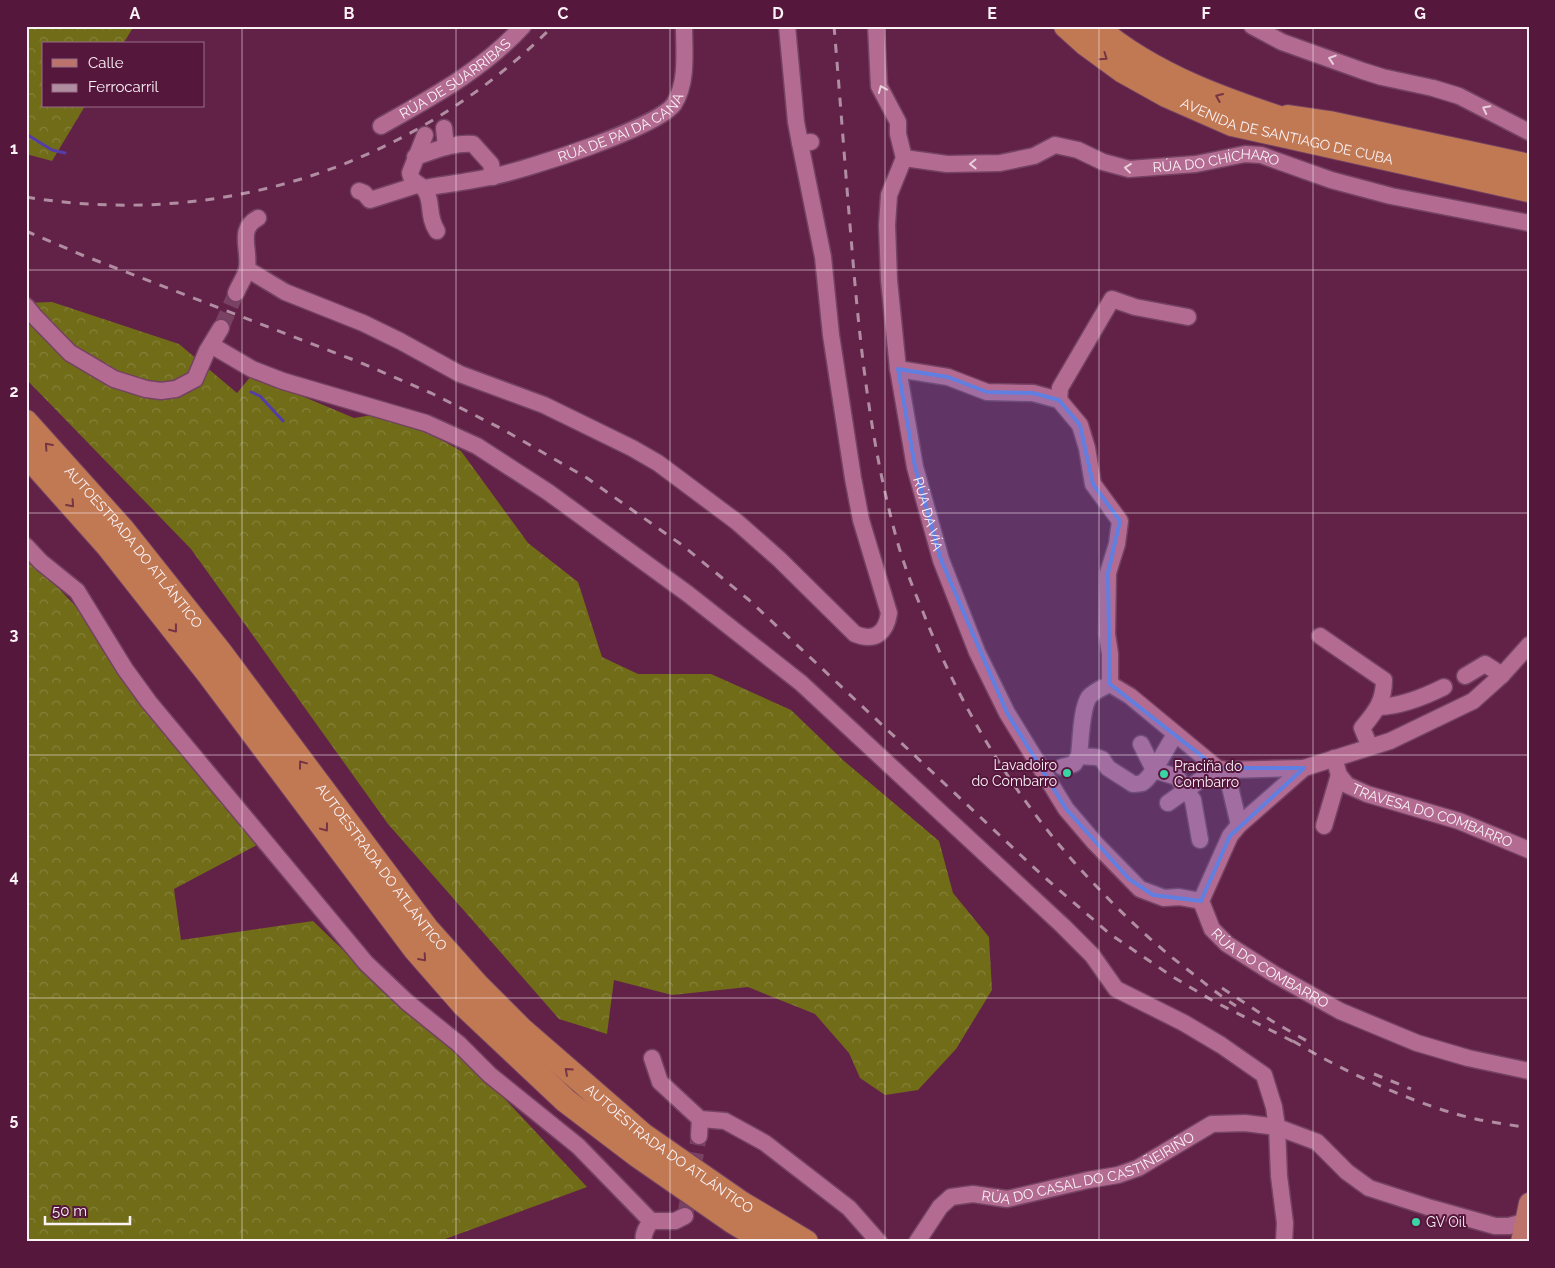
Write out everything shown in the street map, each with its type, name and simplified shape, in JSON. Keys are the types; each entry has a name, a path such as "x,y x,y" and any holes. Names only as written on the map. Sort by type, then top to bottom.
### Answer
{"highway":[{"name":"AVENIDA DE SANTIAGO DE CUBA","path":"1066,26 1086,44 1123,71 1166,96 1232,124 1529,190"},
{"name":"AVENIDA DE SANTIAGO DE CUBA","path":"1095,26 1136,55 1174,77 1238,105 1314,130 1529,177"},
{"path":"1264,114 1329,123 1529,166"},
{"path":"1232,124 1322,156 1529,203"},
{"name":"AUTOESTRADA DO ATLÁNTICO","path":"26,422 123,530 220,652 427,929 477,985 521,1028 643,1135 741,1203 806,1242"},
{"name":"AUTOESTRADA DO ATLÁNTICO","path":"26,454 108,546 208,673 416,949 464,1005 566,1101 653,1166 732,1221 767,1242"}],"main road":[{"path":"1519,1235 1529,1203"}],"street":[{"name":"RÚA DE SUARRIBAS","path":"381,126 463,78 491,57 523,26"},
{"name":"RÚA DE PAI DA CANA","path":"359,191 364,193 370,200 421,186 494,177 521,170 608,140 665,113 675,103 682,83 684,26"},
{"path":"247,269 285,292 363,323 460,374 544,405 632,448 658,463 737,522 779,559 855,634 870,637 876,636 887,623 889,613 864,530 852,478 831,335 823,257 805,142 796,122 787,26"},
{"path":"876,26 879,86 898,122 893,135 904,158"},
{"path":"1252,26 1291,45 1372,74 1434,88 1459,96 1529,132"},
{"path":"444,128 446,147"},
{"path":"425,135 410,173 411,178 421,186 429,197 431,223 437,231"},
{"path":"415,157 464,143 474,144 491,164 494,177"},
{"name":"RÚA DO CHÍCHARO","path":"904,158 947,164 1000,163 1034,156 1055,145 1078,150 1103,162 1129,169 1196,164 1245,154 1261,155 1331,180 1391,196 1529,224"},
{"name":"RÚA DA VÍA","path":"904,158 889,195 887,225 889,280 898,369 915,467 941,560 977,652 1007,713 1066,809 1094,843 1140,889 1164,898 1179,897 1201,901"},
{"path":"236,293 247,269 246,233 250,223 258,218"},
{"path":"1059,400 1060,388 1112,300 1135,307 1188,316"},
{"path":"26,306 70,353 114,379 160,391 176,389 195,380 209,348 221,328"},
{"path":"209,348 252,369 426,423 478,446 548,492 680,589 808,689 1063,926 1092,955 1116,989 1184,1023 1221,1045 1264,1075 1274,1106 1277,1127 1279,1176 1285,1223 1284,1242"},
{"path":"898,369 948,377 987,392 1033,393 1059,400 1080,425 1087,448 1093,484 1120,521 1117,544 1108,573 1107,634 1110,654 1110,684"},
{"path":"26,546 40,562 77,591 125,669 149,702 366,963 407,1002 459,1044 490,1074 578,1146 651,1221 675,1221 685,1216"},
{"path":"1320,636 1384,680 1384,690 1379,707 1362,728 1370,747"},
{"path":"1168,803 1222,769 1304,768 1390,741 1473,701 1502,675 1529,645"},
{"path":"1465,676 1485,664 1502,675"},
{"path":"1110,684 1130,696 1175,735 1222,769 1239,825"},
{"path":"1062,767 1074,764 1079,756 1082,719 1090,696 1110,684"},
{"path":"1379,707 1396,705 1444,688"},
{"path":"1079,756 1102,759 1108,768 1133,784 1142,783 1154,770 1160,757 1175,735"},
{"path":"1140,744 1154,770 1178,777 1193,800 1200,840"},
{"name":"TRAVESA DO COMBARRO","path":"1334,758 1339,775 1347,785 1368,794 1459,821 1529,850"},
{"path":"1201,901 1230,836 1239,825 1304,768"},
{"name":"TRAVESA DO COMBARRO","path":"1324,826 1339,775"},
{"name":"RÚA DO COMBARRO","path":"1201,901 1212,930 1227,944 1274,974 1340,1011 1417,1043 1468,1058 1529,1071"},
{"path":"652,1058 660,1082 700,1119 725,1121 765,1143 849,1208 879,1242"},
{"path":"698,1136 700,1119"},
{"name":"RÚA DO CASAL DO CASTIÑEIRIÑO","path":"917,1242 940,1207 951,1196 973,1194 1006,1199 1118,1175 1138,1168 1212,1124 1245,1123 1277,1127 1317,1142 1347,1172 1369,1188 1519,1235"},
{"path":"644,1242 646,1228 651,1221"}],"highlighted area":[{"path":"898,369 948,377 987,392 1033,393 1059,400 1080,425 1093,484 1120,521 1108,573 1110,684 1217,768 1304,768 1230,836 1201,901 1153,895 1129,879 1066,809 1007,713 941,560 915,467"}],"green space":[{"path":"26,26 134,26 124,42 42,42 42,108 84,108 52,161 26,154"},
{"path":"52,302 179,344 237,393 252,375 354,418 391,412 461,451 528,543 578,582 602,657 638,674 711,674 791,710 844,761 939,841 953,893 989,937 992,990 956,1049 918,1090 885,1095 860,1078 849,1053 815,1014 748,987 672,995 614,980 607,1034 559,1019 388,824 191,549 26,379 26,303"},
{"path":"26,554 82,613 151,718 257,845 174,889 181,940 313,921 396,1001 477,1069 587,1187 437,1242 26,1242"}],"waterway":[{"path":"26,134 52,150 65,153"},
{"path":"251,392 260,396 283,421"}],"tunnel":[{"path":"221,328 236,293"},
{"path":"685,1216 699,1136"}],"railway":[{"path":"26,197 99,205 171,203 242,194 310,176 376,150 439,116 498,75 553,26"},
{"path":"834,26 854,274 866,386 886,497 901,553 919,602 971,716 1011,781 1033,812 1082,871 1122,913 1165,952 1236,1006"},
{"path":"26,231 82,255 359,362 431,393 504,430 587,478 682,545 749,600 1043,876 1110,934 1173,977 1215,1002 1298,1044"},
{"path":"1222,988 1272,1021 1307,1041"},
{"path":"1293,1041 1360,1077 1408,1098 1480,1120 1529,1128"},
{"path":"1374,1074 1411,1089"}],"place":[{"name":"Lavadoiro do Combarro","path":"1067,773"},
{"name":"Praciña do Combarro","path":"1164,774"},
{"name":"GV Oil","path":"1416,1222"}]}
